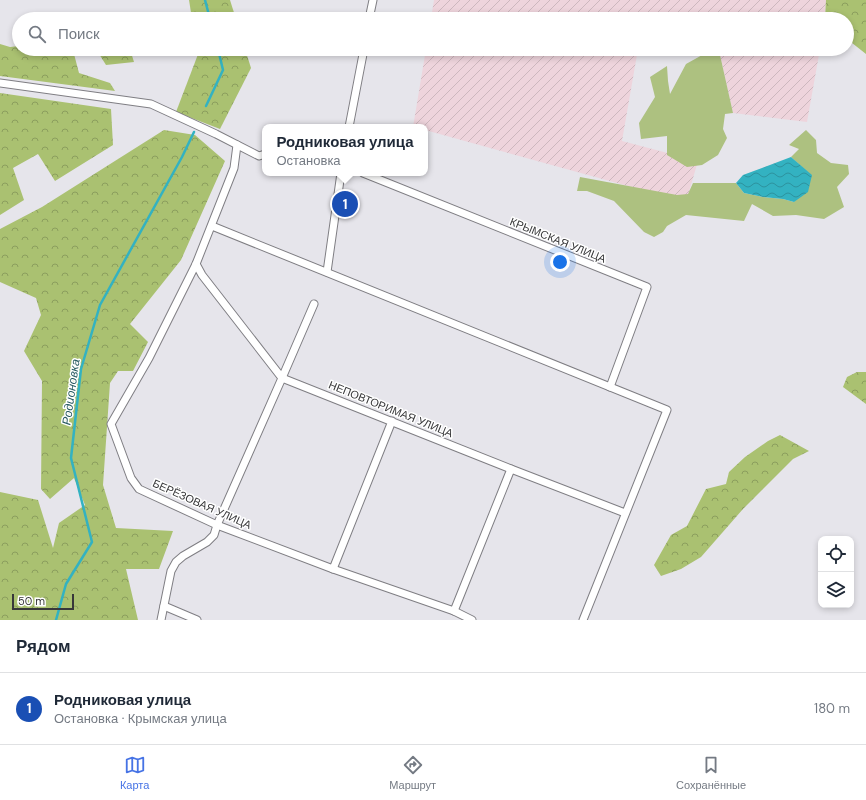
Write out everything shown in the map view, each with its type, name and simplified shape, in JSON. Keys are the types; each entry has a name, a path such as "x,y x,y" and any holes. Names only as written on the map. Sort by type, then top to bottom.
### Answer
{"street":[{"path":"370,12 373,0"},
{"path":"351,124 363,56"},
{"path":"0,84 151,104 259,156 262,155"},
{"name":"БЕРЁЗОВАЯ УЛИЦА","path":"237,145 234,168 196,264 149,358 111,424 131,478 139,489 217,525 333,569 454,611 472,620"},
{"path":"326,272 341,176"},
{"name":"КРЫМСКАЯ УЛИЦА","path":"370,176 647,287 610,387"},
{"path":"212,226 667,410 583,620"},
{"path":"196,264 202,275 282,378"},
{"path":"161,620 171,571 176,562 183,556 207,542 214,535 217,525 314,304"},
{"name":"НЕПОВТОРИМАЯ УЛИЦА","path":"282,378 625,513"},
{"path":"333,569 392,422"},
{"path":"454,611 511,469"},
{"path":"164,606 197,620"}],"shaded area":[{"path":"434,0 826,0 825,12 432,12"},
{"path":"425,56 637,56 622,141 698,161 686,202 428,131 428,124 414,124"},
{"path":"720,56 819,56 807,122 733,113"}],"green space":[{"path":"189,0 230,0 234,12 191,12"},
{"path":"826,0 866,0 866,54 854,45 854,12 825,12"},
{"path":"0,44 12,47 12,56 75,56 79,73 110,83 115,91 0,76"},
{"path":"100,56 132,56 134,62 106,65"},
{"path":"197,56 247,56 251,68 220,129 176,112"},
{"path":"700,56 720,56 733,113 725,114 723,129 727,138 718,155 702,165 687,167 667,155 667,136 641,139 639,123 655,97 650,77 667,66 670,94 686,64"},
{"path":"0,93 111,109 113,145 55,181 38,154 13,168 24,200 0,215"},
{"path":"164,130 195,135 225,161 181,260 130,324 148,342 133,371 118,371 110,383 103,485 116,528 173,531 159,569 126,569 138,620 0,620 0,492 38,500 53,548 59,523 85,505 74,478 50,499 41,489 42,381 24,351 41,315 36,298 0,282 0,229 42,207"},
{"path":"806,130 816,140 817,153 831,163 848,165 849,174 837,187 844,207 824,219 796,215 773,216 752,204 744,221 686,215 667,226 663,232 654,237 644,232 614,201 587,191 577,191 580,177 677,195 688,194 693,183 736,183 744,193 794,202 811,175 791,157 799,149 789,145"},
{"path":"857,372 866,372 866,404 843,387 847,377"},
{"path":"780,435 809,451 793,459 743,509 701,557 681,569 661,576 654,565 671,535 687,526 706,489 726,484 729,472 745,457 768,441"}],"water":[{"path":"791,157 812,175 808,192 794,202 744,193 736,183 743,175"}],"waterway":[{"name":"Родионовка","path":"205,0 208,12"},
{"name":"Родионовка","path":"206,106 223,70 220,56"},
{"name":"Родионовка","path":"56,620 66,584 92,542 71,458 81,369 100,305 182,157 194,132"}],"place":[{"name":"Родниковая улица","path":"345,204"}]}
